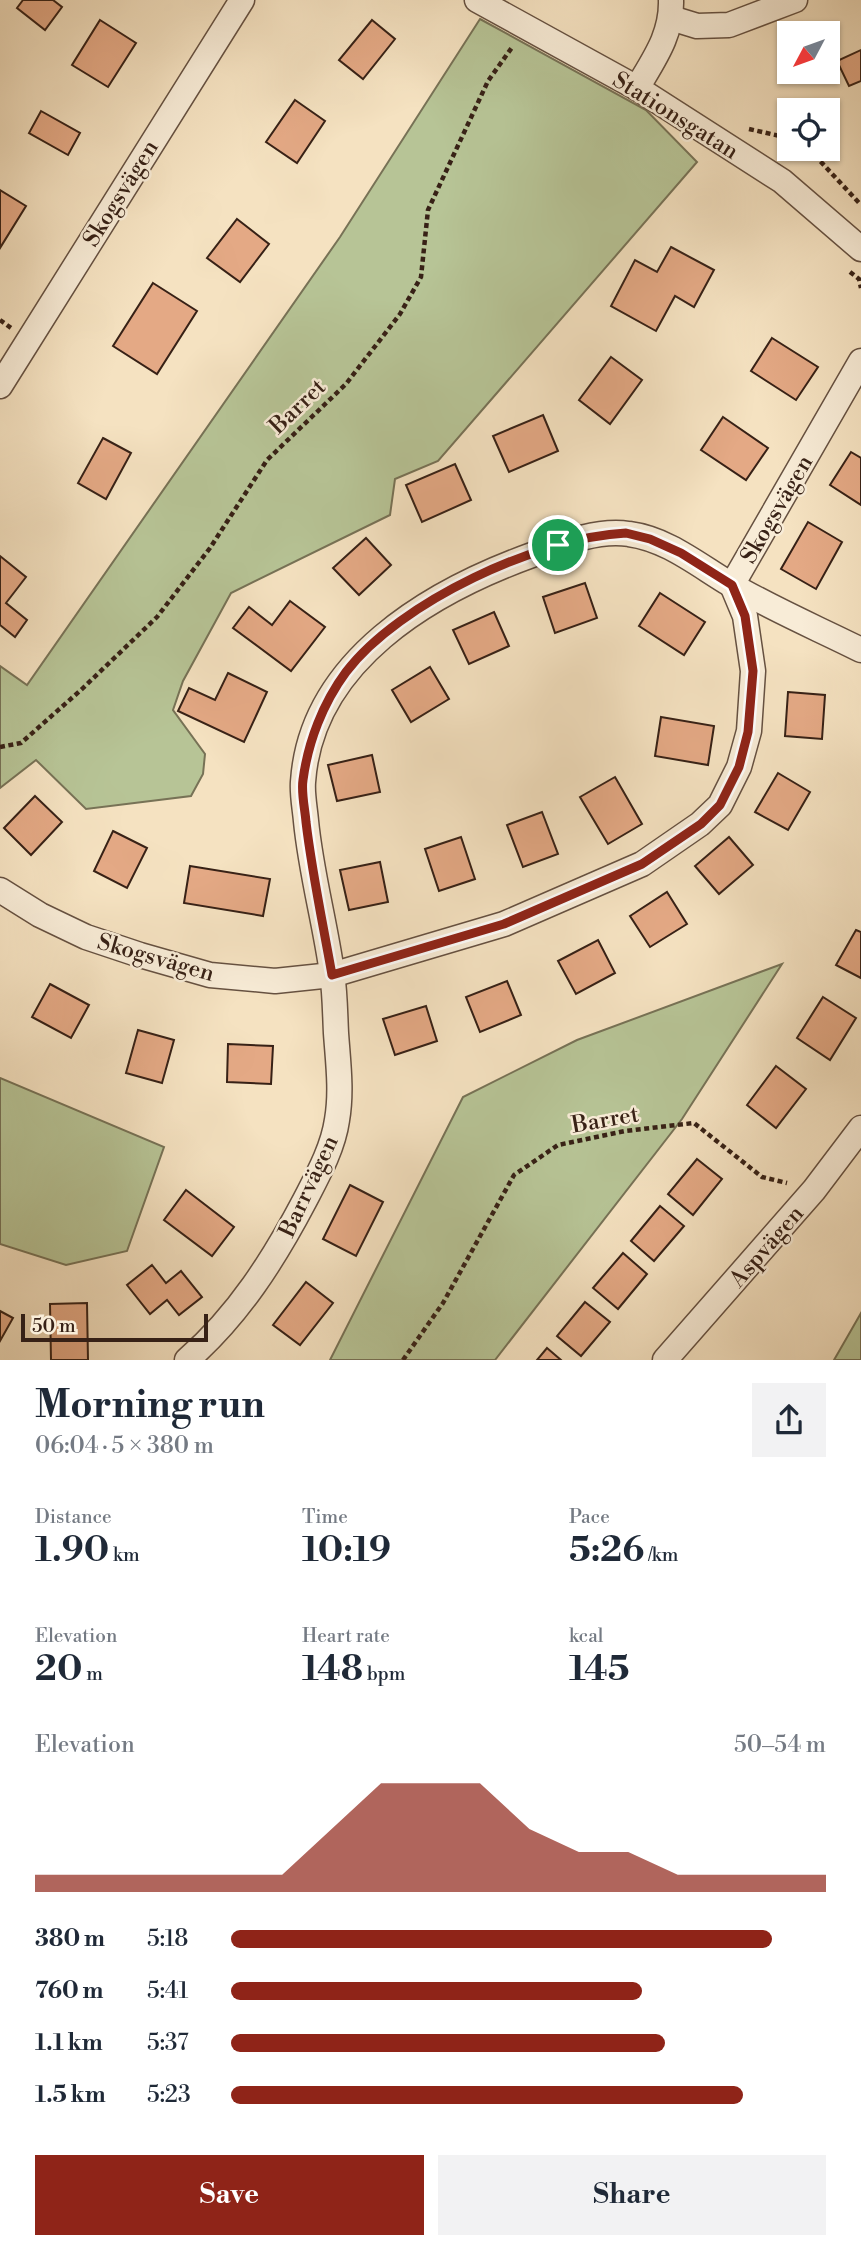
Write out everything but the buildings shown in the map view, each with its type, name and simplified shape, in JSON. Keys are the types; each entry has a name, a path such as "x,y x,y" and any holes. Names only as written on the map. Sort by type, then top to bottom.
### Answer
{"street":[{"name":"Skogsvägen","path":"0,386 242,0"},
{"name":"Stationsgatan","path":"477,0 637,88 782,181 861,249"},
{"path":"637,88 665,41 671,9 697,26 729,25 795,0"},
{"name":"Skogsvägen","path":"0,890 40,915 86,937 140,956 197,972 275,981 332,975 504,924 642,864 701,824 720,805 739,767 748,732 753,671 745,616 732,585 861,361"},
{"name":"Barrvägen","path":"187,1360 205,1345 240,1307 284,1239 321,1169 337,1124 340,1095 332,975 309,844 302,784 308,752 321,715 346,672 385,633 431,600 509,563 558,545 603,534 626,533 650,539 681,553 732,585 861,650"},
{"name":"Aspvägen","path":"665,1360 814,1190 861,1128"}],"path":[{"name":"Barret","path":"0,747 21,743 157,617 210,548 267,460 346,384 400,314 421,276 428,210 488,81 526,27"},
{"path":"820,161 861,205"},
{"path":"859,279 861,288"},
{"name":"Barret","path":"403,1360 443,1303 514,1175 558,1145 625,1131 694,1123 762,1177 814,1190"}],"green space":[{"path":"480,19 646,110 697,162 438,461 395,479 390,515 231,593 183,681 173,710 205,754 203,774 191,796 86,809 36,760 0,788 0,666 27,685 340,237"},
{"path":"782,964 682,1119 495,1360 330,1360 463,1097 577,1040"},
{"path":"0,1078 164,1147 127,1251 66,1265 0,1244"},
{"path":"861,1313 861,1360 834,1360"}],"route":[{"path":"626,533 650,539 681,553 732,585 745,616 753,671 748,732 739,767 720,805 701,824 642,864 504,924 332,975 309,844 302,784 308,752 321,715 346,672 385,633 431,600 509,563 558,545 603,534 626,533"}]}
